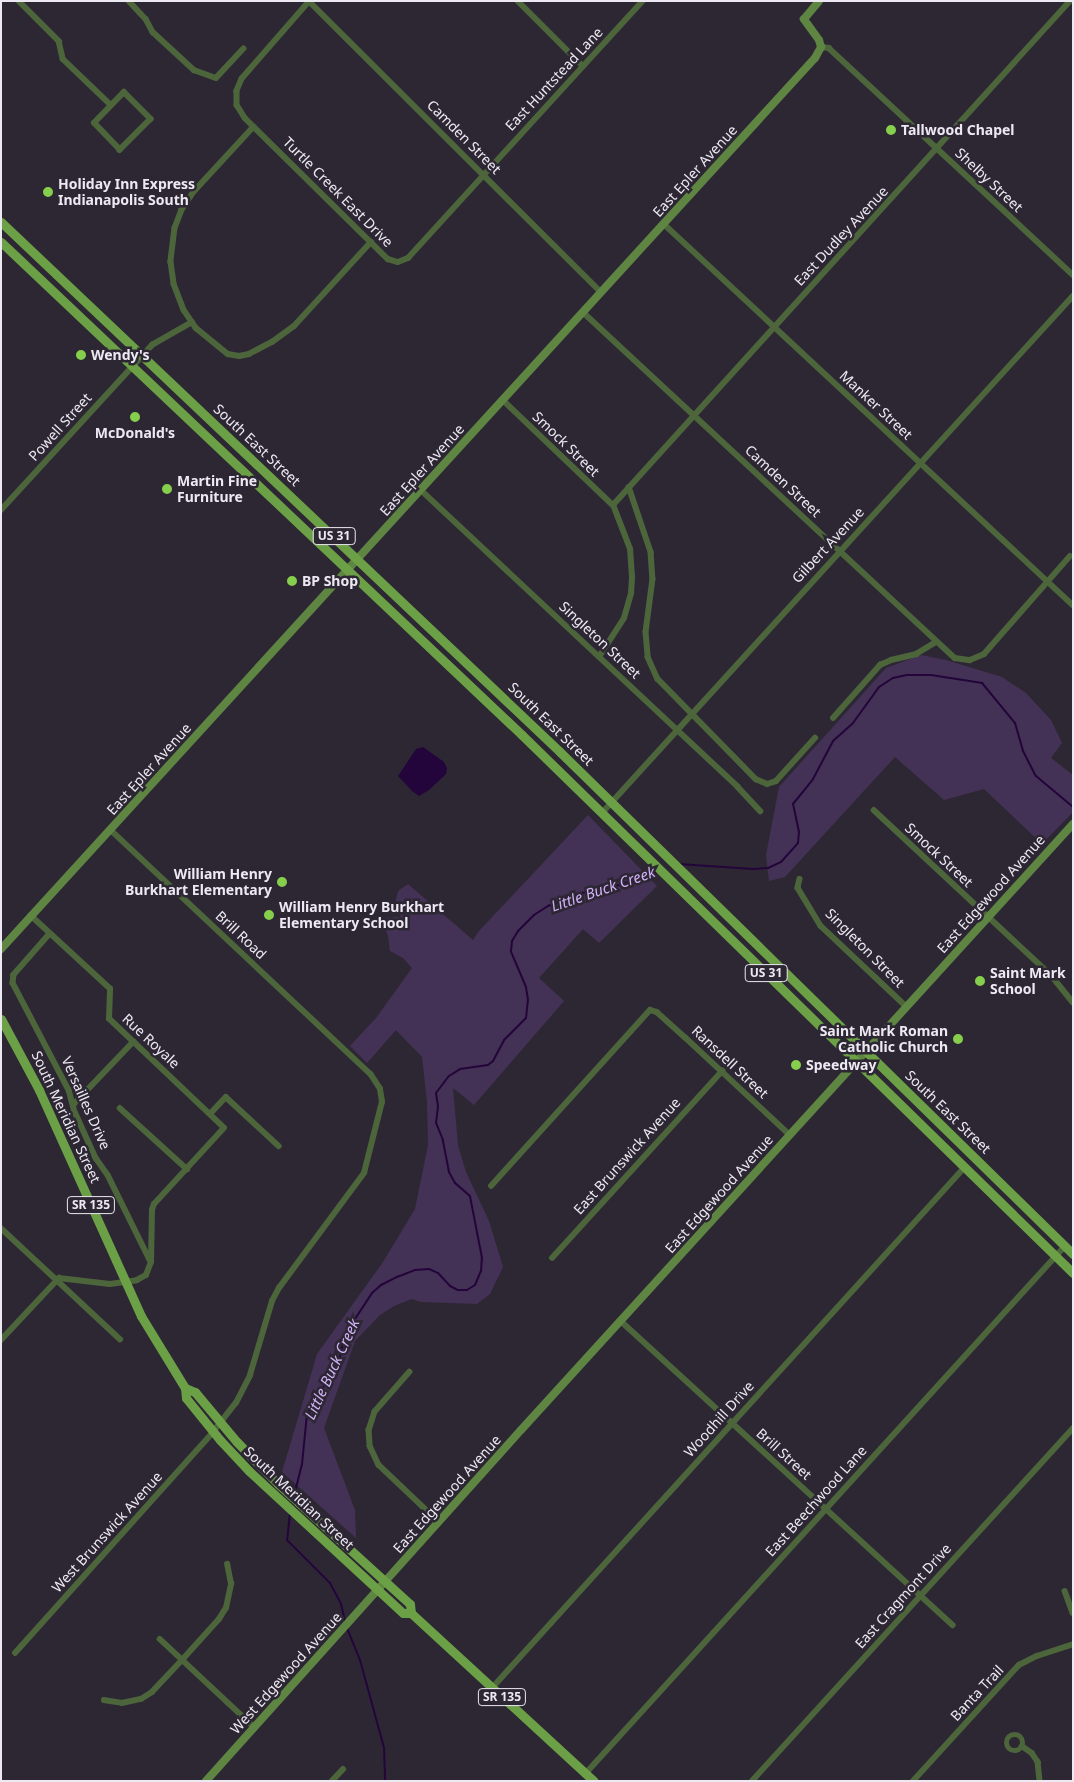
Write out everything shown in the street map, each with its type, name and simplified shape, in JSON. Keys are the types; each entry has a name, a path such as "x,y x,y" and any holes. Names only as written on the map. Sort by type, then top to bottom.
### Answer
{"main road":[{"path":"818,1 804,20 820,40 820,47"},
{"name":"East Epler Avenue","path":"1,949 815,58 820,47"},
{"name":"South East Street","path":"1,222 137,360 349,569 648,857 1073,1273"},
{"name":"South East Street","path":"1,242 137,360 358,558 611,802 1073,1254"},
{"name":"East Edgewood Avenue","path":"385,1582 1072,824"},
{"name":"South Meridian Street","path":"1,1019 39,1090 142,1316 186,1388 186,1398 410,1604 411,1613 594,1781"},
{"name":"South Meridian Street","path":"217,1428 275,1496 403,1613 411,1613"},
{"name":"West Edgewood Avenue","path":"206,1781 385,1582"}],"street":[{"path":"19,1 59,41 63,59 111,105"},
{"path":"129,1 146,19 153,32 194,70 216,78 243,49"},
{"name":"Turtle Creek East Drive","path":"309,1 242,79 237,89 236,99 239,110 254,127 391,261 405,260 484,174"},
{"name":"Camden Street","path":"309,1 601,292"},
{"path":"518,1 583,66"},
{"name":"East Huntstead Lane","path":"484,174 643,1"},
{"name":"East Dudley Avenue","path":"613,505 1070,1"},
{"name":"Shelby Street","path":"820,47 829,48 1073,275"},
{"path":"125,92 151,117 122,150 118,149 94,124 111,105 125,92"},
{"path":"254,127 194,192 182,210 175,228 172,243 172,273 178,299 192,322 228,354 239,356 250,354 272,342 294,326 371,242"},
{"name":"Manker Street","path":"664,224 1073,605"},
{"name":"Gilbert Avenue","path":"602,813 1073,296"},
{"name":"Camden Street","path":"583,312 954,658 970,660 984,654 1047,581"},
{"name":"Powell Street","path":"1,510 137,360 159,339 181,330 192,322"},
{"name":"Smock Street","path":"503,400 613,505"},
{"path":"630,487 647,533 653,561 652,586 646,624 648,657 658,679 756,779 767,784 776,781 816,738"},
{"name":"Singleton Street","path":"421,490 677,729 738,787 760,811"},
{"path":"600,657 624,618 632,587 630,549 613,505"},
{"path":"1047,581 1070,556"},
{"path":"833,718 880,666 891,660 916,654 936,642"},
{"name":"Smock Street","path":"874,810 1052,975 1073,1002"},
{"name":"Brill Road","path":"110,830 354,1059 377,1082 382,1096 366,1168 357,1185 278,1288 272,1300 246,1383 236,1403 217,1428"},
{"name":"Singleton Street","path":"800,879 798,888 821,926 906,1006"},
{"name":"Rue Royale","path":"31,916 110,989 109,1019 224,1128 187,1169"},
{"name":"Versailles Drive","path":"50,934 14,975 13,982 69,1090 75,1112 96,1158 108,1175 151,1262"},
{"name":"Ransdell Street","path":"491,1186 650,1010 657,1012 790,1135"},
{"path":"74,1104 133,1042"},
{"name":"East Brunswick Avenue","path":"552,1258 722,1071"},
{"path":"210,1114 226,1097 279,1146"},
{"path":"1,1340 56,1279 67,1277 105,1284 126,1282 146,1276 151,1262 152,1210 154,1204 187,1169 120,1108"},
{"name":"Woodhill Drive","path":"492,1688 964,1168"},
{"path":"1,1228 120,1339"},
{"name":"East Beechwood Lane","path":"586,1773 1065,1246"},
{"name":"Brill Street","path":"621,1321 953,1625"},
{"path":"410,1372 375,1412 369,1430 370,1446 382,1468 439,1522"},
{"name":"West Brunswick Avenue","path":"16,1652 217,1428"},
{"name":"East Cragmont Drive","path":"752,1781 1073,1428"},
{"path":"104,1700 122,1703 141,1699 152,1692 182,1660 225,1610 230,1589 227,1564"},
{"path":"1065,1591 1073,1613"},
{"path":"160,1639 254,1727"},
{"name":"Banta Trail","path":"913,1781 1019,1665 1037,1656 1073,1644"},
{"path":"1022,1746 1032,1753 1038,1762 1040,1781"},
{"path":"332,1781 343,1769"}],"shaded area":[{"path":"921,655 946,660 1002,677 1026,693 1051,720 1062,743 1051,758 1073,775 1073,812 1042,844 984,789 944,800 895,757 785,877 769,881 766,855 779,787 886,668"},
{"path":"423,747 444,762 447,768 446,774 429,790 419,796 398,776 416,749"},
{"path":"588,815 657,886 599,943 583,929 539,978 564,1001 474,1105 453,1088 458,1145 466,1172 489,1221 503,1267 490,1294 477,1304 421,1302 412,1299 394,1306 380,1315 355,1341 324,1428 355,1510 356,1538 282,1472 317,1354 383,1262 415,1209 428,1145 427,1102 422,1057 396,1030 367,1063 350,1046 376,1018 412,968 403,958 390,951 388,936 381,918 401,917 395,904 398,891 408,884 473,940 479,931"}],"waterway":[{"name":"Little Buck Creek","path":"679,864 753,869 768,868 781,862 798,843 799,832 793,804 813,779 833,741 853,723 879,687 893,678 907,675 931,675 982,683 1015,723 1023,751 1036,776 1073,807"},
{"name":"Little Buck Creek","path":"294,1496 302,1464 307,1414 339,1361 345,1334 372,1293 381,1285 397,1277 415,1270 429,1269 438,1273 450,1286 458,1290 467,1290 475,1285 481,1271 482,1258 470,1196 455,1183 449,1172 443,1140 436,1123 438,1106 436,1093 449,1076 460,1069 488,1065 493,1061 504,1040 526,1018 528,1000 526,987 511,951 512,941 518,931 534,915 548,906 581,893 604,890 658,872"},
{"name":"Little Buck Creek","path":"290,1513 287,1540 330,1583 341,1604 345,1621"},
{"name":"Little Buck Creek","path":"347,1628 360,1660 384,1748 385,1781"}],"place":[{"name":"Tallwood Chapel","path":"891,130"},
{"name":"Holiday Inn Express Indianapolis South","path":"48,192"},
{"name":"Wendy's","path":"81,355"},
{"name":"McDonald's","path":"135,417"},
{"name":"Martin Fine Furniture","path":"167,489"},
{"name":"BP Shop","path":"292,581"},
{"name":"William Henry Burkhart Elementary","path":"282,882"},
{"name":"William Henry Burkhart Elementary School","path":"269,915"},
{"name":"Saint Mark School","path":"980,981"},
{"name":"Saint Mark Roman Catholic Church","path":"958,1039"},
{"name":"Speedway","path":"796,1065"}]}
